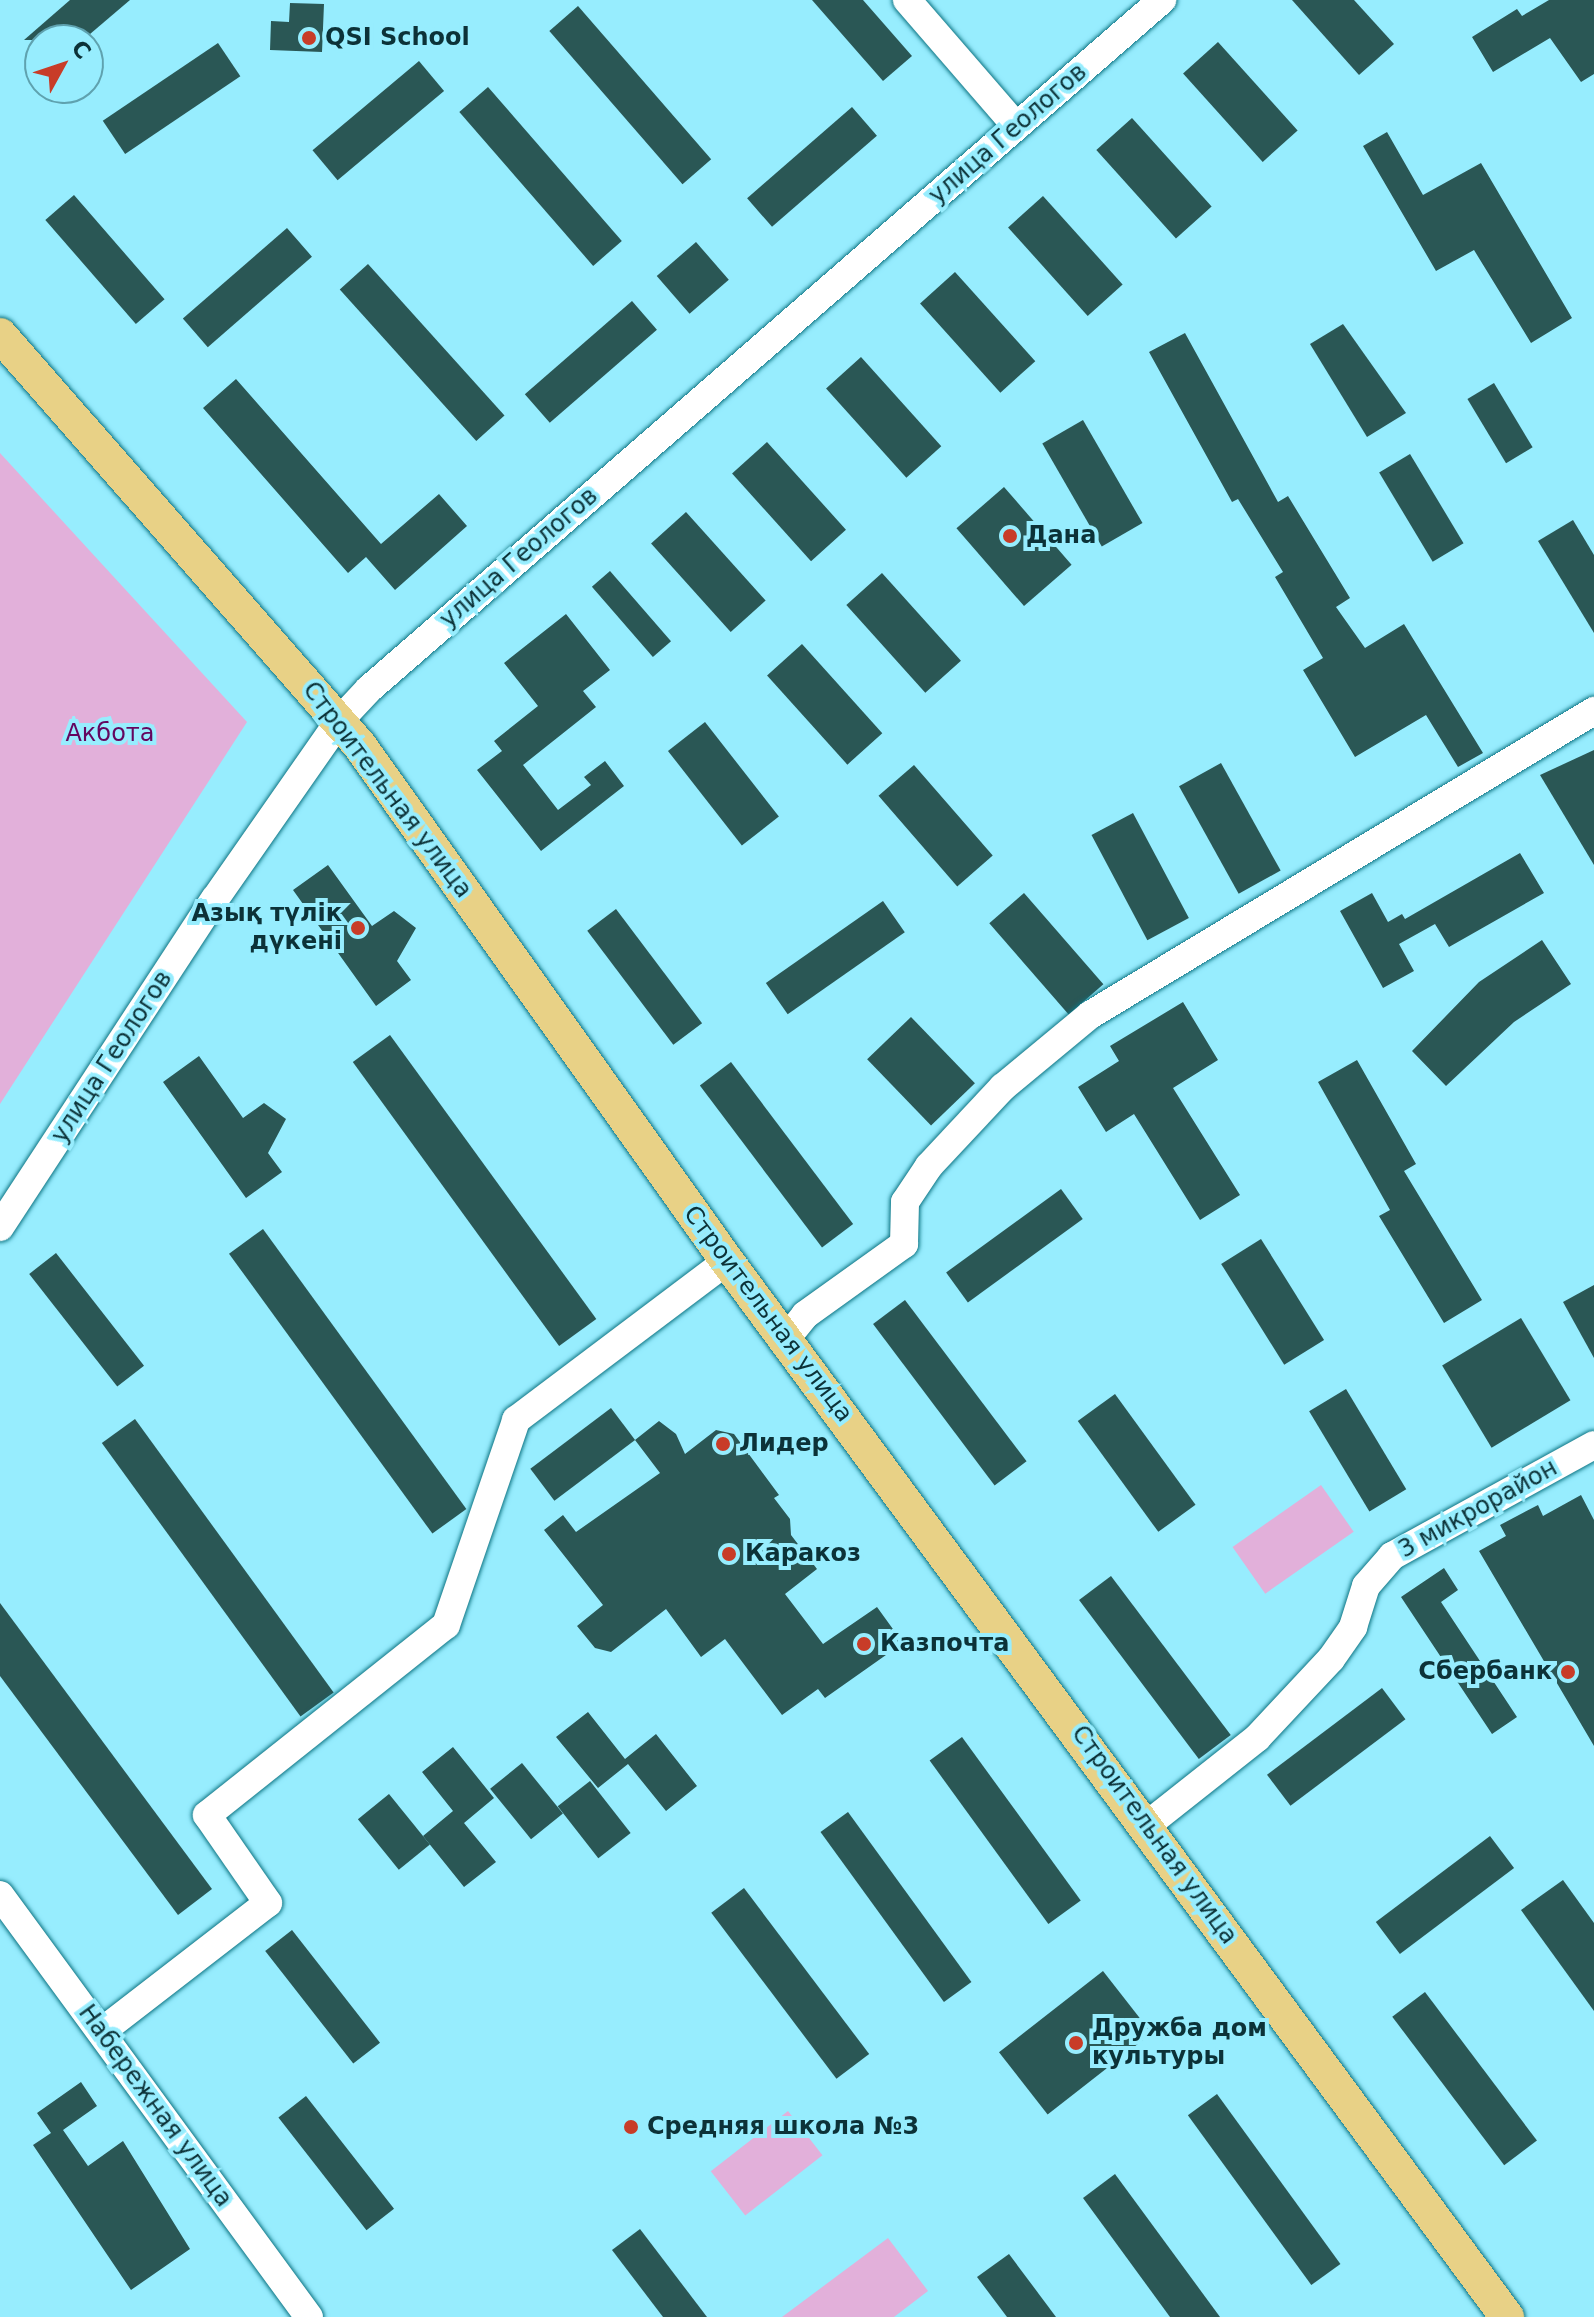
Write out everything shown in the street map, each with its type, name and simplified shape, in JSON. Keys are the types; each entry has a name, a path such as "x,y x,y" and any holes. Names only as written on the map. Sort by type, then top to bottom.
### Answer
{"main road":[{"name":"Строительная улица","path":"0,335 340,720 727,1261 1147,1825 1507,2317"}],"street":[{"path":"907,0 1016,126"},
{"name":"улица Геологов","path":"0,1227 340,720 1162,0"},
{"path":"785,1340 805,1315 904,1244 905,1202 929,1166 1003,1087 1090,1015 1594,711"},
{"path":"101,2032 268,1903 207,1815 446,1625 516,1420 727,1261"},
{"name":"3 микрорайон","path":"1147,1825 1257,1738 1331,1659 1353,1627 1366,1586 1392,1556 1594,1445"},
{"name":"Набережная улица","path":"0,1895 309,2317"}],"green space":[{"name":"Акбота","path":"0,453 247,722 0,1104"},
{"path":"1321,1485 1354,1532 1265,1594 1233,1547"},
{"path":"788,2111 822,2155 745,2215 711,2171"},
{"path":"888,2238 928,2291 894,2317 782,2317"}],"building":[{"path":"70,0 130,0 102,24 42,24"},
{"path":"812,0 863,0 912,56 883,81"},
{"path":"1292,0 1354,0 1394,44 1359,75"},
{"path":"1549,0 1594,0 1594,74 1581,82 1550,38 1493,72 1472,37 1517,9 1522,16"},
{"path":"290,3 324,4 322,52 270,50 271,21 289,22"},
{"path":"578,6 711,159 683,184 549,31"},
{"path":"1218,42 1298,130 1263,162 1183,73"},
{"path":"218,43 240,76 125,154 103,121"},
{"path":"419,61 444,91 338,180 313,150"},
{"path":"488,87 622,241 593,266 459,112"},
{"path":"852,107 877,136 772,227 747,198"},
{"path":"1132,118 1212,206 1176,239 1096,150"},
{"path":"1387,132 1423,195 1481,163 1572,318 1531,343 1474,250 1436,271 1363,146"},
{"path":"74,195 165,299 136,324 45,220"},
{"path":"1043,196 1123,284 1088,316 1008,227"},
{"path":"287,228 312,257 208,347 183,319"},
{"path":"696,242 729,280 690,314 657,276"},
{"path":"368,264 505,416 476,441 340,289"},
{"path":"955,272 1035,361 1000,393 920,303"},
{"path":"632,301 657,330 550,423 525,394"},
{"path":"1343,324 1406,413 1367,437 1310,344"},
{"path":"1185,333 1278,502 1288,496 1350,598 1336,607 1365,648 1404,624 1483,753 1458,767 1426,715 1355,757 1303,670 1323,658 1275,577 1283,572 1238,499 1232,502 1149,352"},
{"path":"861,357 941,446 906,478 826,388"},
{"path":"236,379 381,544 439,494 467,526 395,590 366,557 348,573 203,408"},
{"path":"1494,383 1533,447 1506,463 1467,399"},
{"path":"1083,420 1142,523 1102,547 1042,444"},
{"path":"767,442 846,530 811,561 732,473"},
{"path":"1410,454 1464,543 1433,562 1379,473"},
{"path":"1004,487 1072,565 1024,606 956,528"},
{"path":"686,512 766,600 731,632 651,543"},
{"path":"1573,520 1594,555 1594,633 1538,541"},
{"path":"610,571 671,641 653,657 592,587"},
{"path":"882,573 961,661 925,693 846,605"},
{"path":"566,614 610,670 583,691 596,707 523,765 558,810 591,785 584,777 605,761 624,786 541,851 477,770 502,751 494,741 538,706 504,663"},
{"path":"802,644 882,733 847,765 767,675"},
{"path":"705,722 779,817 742,845 668,751"},
{"path":"1594,750 1594,865 1540,775"},
{"path":"1221,763 1281,871 1239,894 1179,786"},
{"path":"914,765 993,856 957,886 879,796"},
{"path":"1133,813 1189,918 1147,940 1092,835"},
{"path":"1520,853 1544,893 1449,947 1435,924 1399,944 1414,971 1383,988 1340,911 1372,893 1388,922 1402,914 1405,919"},
{"path":"328,865 372,926 394,911 416,928 397,961 411,980 376,1006 293,890"},
{"path":"1024,893 1103,984 1069,1014 989,923"},
{"path":"883,901 905,932 788,1014 766,983"},
{"path":"616,909 702,1023 673,1045 587,931"},
{"path":"1542,940 1571,984 1514,1022 1446,1086 1412,1051 1479,982"},
{"path":"1183,1002 1218,1060 1173,1088 1240,1195 1200,1220 1134,1114 1106,1132 1078,1087 1119,1061 1110,1046"},
{"path":"911,1017 975,1083 931,1126 867,1059"},
{"path":"390,1035 596,1319 559,1346 353,1062"},
{"path":"199,1056 243,1118 264,1103 286,1119 268,1153 282,1172 246,1198 163,1082"},
{"path":"1357,1060 1416,1164 1404,1171 1482,1300 1444,1323 1379,1216 1390,1210 1318,1082"},
{"path":"731,1062 853,1224 822,1248 700,1085"},
{"path":"1061,1189 1083,1219 968,1302 946,1272"},
{"path":"263,1229 466,1509 432,1534 229,1254"},
{"path":"1261,1239 1324,1340 1284,1365 1221,1264"},
{"path":"56,1253 144,1366 117,1387 29,1274"},
{"path":"1594,1285 1594,1358 1563,1302"},
{"path":"905,1300 1027,1461 995,1485 873,1324"},
{"path":"1521,1318 1570,1400 1492,1448 1442,1365"},
{"path":"1346,1389 1406,1489 1369,1511 1309,1411"},
{"path":"1115,1394 1196,1505 1158,1532 1078,1421"},
{"path":"611,1408 635,1440 554,1501 530,1469"},
{"path":"135,1419 334,1692 301,1717 102,1443"},
{"path":"659,1421 676,1434 685,1454 716,1430 734,1434 779,1495 774,1498 790,1519 791,1535 817,1569 785,1594 823,1644 877,1607 903,1643 825,1698 818,1689 782,1715 725,1639 701,1657 666,1609 611,1652 595,1648 577,1626 603,1605 544,1530 563,1515 576,1532 660,1473 635,1440"},
{"path":"1581,1495 1594,1520 1594,1746 1479,1551 1506,1536 1500,1525 1538,1505 1543,1516"},
{"path":"1444,1568 1458,1590 1441,1602 1517,1717 1492,1734 1401,1597"},
{"path":"1111,1576 1231,1735 1199,1759 1079,1600"},
{"path":"0,1603 212,1889 178,1915 0,1676"},
{"path":"1382,1688 1405,1719 1290,1806 1267,1775"},
{"path":"588,1712 625,1759 656,1734 697,1786 666,1811 628,1764 598,1788 556,1737"},
{"path":"962,1737 1081,1900 1048,1924 930,1761"},
{"path":"453,1747 494,1798 464,1823 496,1862 464,1887 423,1836 453,1811 422,1772"},
{"path":"522,1763 563,1814 531,1839 490,1789"},
{"path":"590,1781 631,1833 598,1858 558,1806"},
{"path":"389,1794 430,1845 399,1870 358,1819"},
{"path":"848,1812 971,1982 944,2002 820,1832"},
{"path":"1490,1836 1514,1868 1400,1954 1376,1922"},
{"path":"1563,1880 1594,1923 1594,2011 1521,1910"},
{"path":"744,1888 869,2054 836,2079 711,1913"},
{"path":"292,1930 380,2043 353,2064 265,1951"},
{"name":"Дружба дом культуры","path":"1103,1971 1152,2033 1048,2115 999,2052"},
{"path":"1425,1992 1537,2141 1504,2165 1392,2017"},
{"path":"81,2082 97,2106 63,2130 88,2166 123,2141 190,2249 131,2290 33,2145 51,2133 37,2113"},
{"path":"1217,2094 1340,2264 1311,2285 1188,2115"},
{"path":"306,2096 394,2209 366,2230 278,2118"},
{"path":"1115,2174 1220,2317 1170,2317 1083,2198"},
{"path":"640,2229 707,2317 663,2317 612,2250"},
{"path":"1009,2254 1056,2317 1007,2317 977,2277"}],"place":[{"name":"QSI School","path":"309,38"},
{"name":"Дана","path":"1010,536"},
{"name":"Азық түлік дүкені","path":"358,928"},
{"name":"Лидер","path":"723,1444"},
{"name":"Каракоз","path":"729,1554"},
{"name":"Казпочта","path":"864,1644"},
{"name":"Сбербанк","path":"1568,1672"},
{"name":"Дружба дом культуры","path":"1076,2043"},
{"name":"Средняя школа №3","path":"631,2127"}]}
